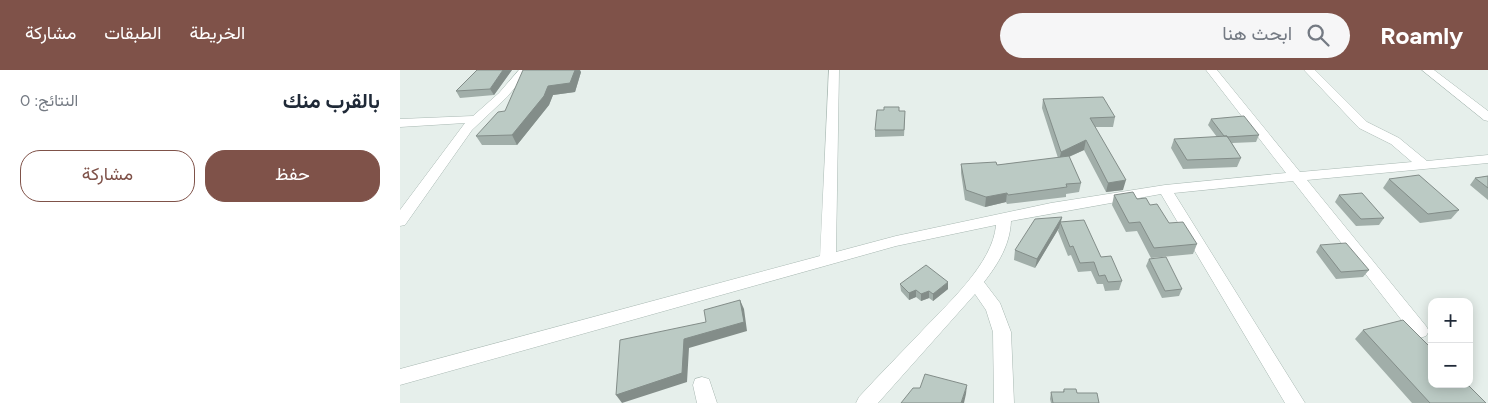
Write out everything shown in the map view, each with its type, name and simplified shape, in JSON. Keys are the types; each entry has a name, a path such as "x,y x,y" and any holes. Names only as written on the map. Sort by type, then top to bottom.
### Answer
{"street":[{"path":"400,220 458,139 526,70"},
{"path":"828,260 834,70"},
{"path":"1211,70 1420,331"},
{"path":"1309,70 1363,125 1395,141 1424,165"},
{"path":"1427,70 1488,117"},
{"path":"400,123 477,119"},
{"path":"400,377 896,241 1004,218 1104,198 1165,190 1488,159"},
{"path":"1165,190 1295,403"},
{"path":"866,403 961,300 975,282 1000,245 1004,231 1004,218"},
{"path":"975,282 994,308 1002,332 1004,403"}],"building":[{"path":"477,70 503,70 490,89 456,91"},
{"path":"523,70 575,70 570,83 548,86 544,96 512,135 476,136 498,112 505,111"},
{"path":"1103,97 1115,117 1090,118 1126,180 1108,183 1086,140 1061,152 1043,99"},
{"path":"884,107 899,107 899,111 905,111 904,130 875,130 877,110 884,110"},
{"path":"1244,116 1259,135 1224,136 1211,119"},
{"path":"1227,136 1241,158 1187,160 1174,139"},
{"path":"1069,156 1081,183 1066,184 1067,187 986,197 966,190 961,164 996,162 997,165"},
{"path":"1419,175 1459,210 1428,214 1389,179"},
{"path":"1488,176 1488,188 1475,178"},
{"path":"1133,192 1137,199 1146,198 1150,205 1157,204 1169,223 1183,222 1197,244 1154,248 1140,222 1129,223 1114,195"},
{"path":"1362,193 1384,218 1361,219 1339,195"},
{"path":"1062,217 1037,259 1015,250 1035,219"},
{"path":"1084,220 1101,257 1111,256 1122,281 1108,282 1105,275 1099,276 1094,262 1080,263 1073,246 1070,247 1060,222"},
{"path":"1346,243 1369,270 1341,272 1320,245"},
{"path":"1166,257 1182,289 1165,291 1149,259"},
{"path":"926,265 948,282 933,294 929,291 921,294 916,290 909,293 900,284"},
{"path":"740,300 744,322 684,339 682,373 616,395 620,340 706,322 704,310"},
{"path":"1403,320 1428,345 1428,388 1471,388 1486,403 1430,403 1363,330"},
{"path":"925,374 967,385 961,403 901,403 913,388 920,388"},
{"path":"1064,389 1076,389 1077,393 1097,393 1099,403 1053,403 1051,392 1064,392"}]}
